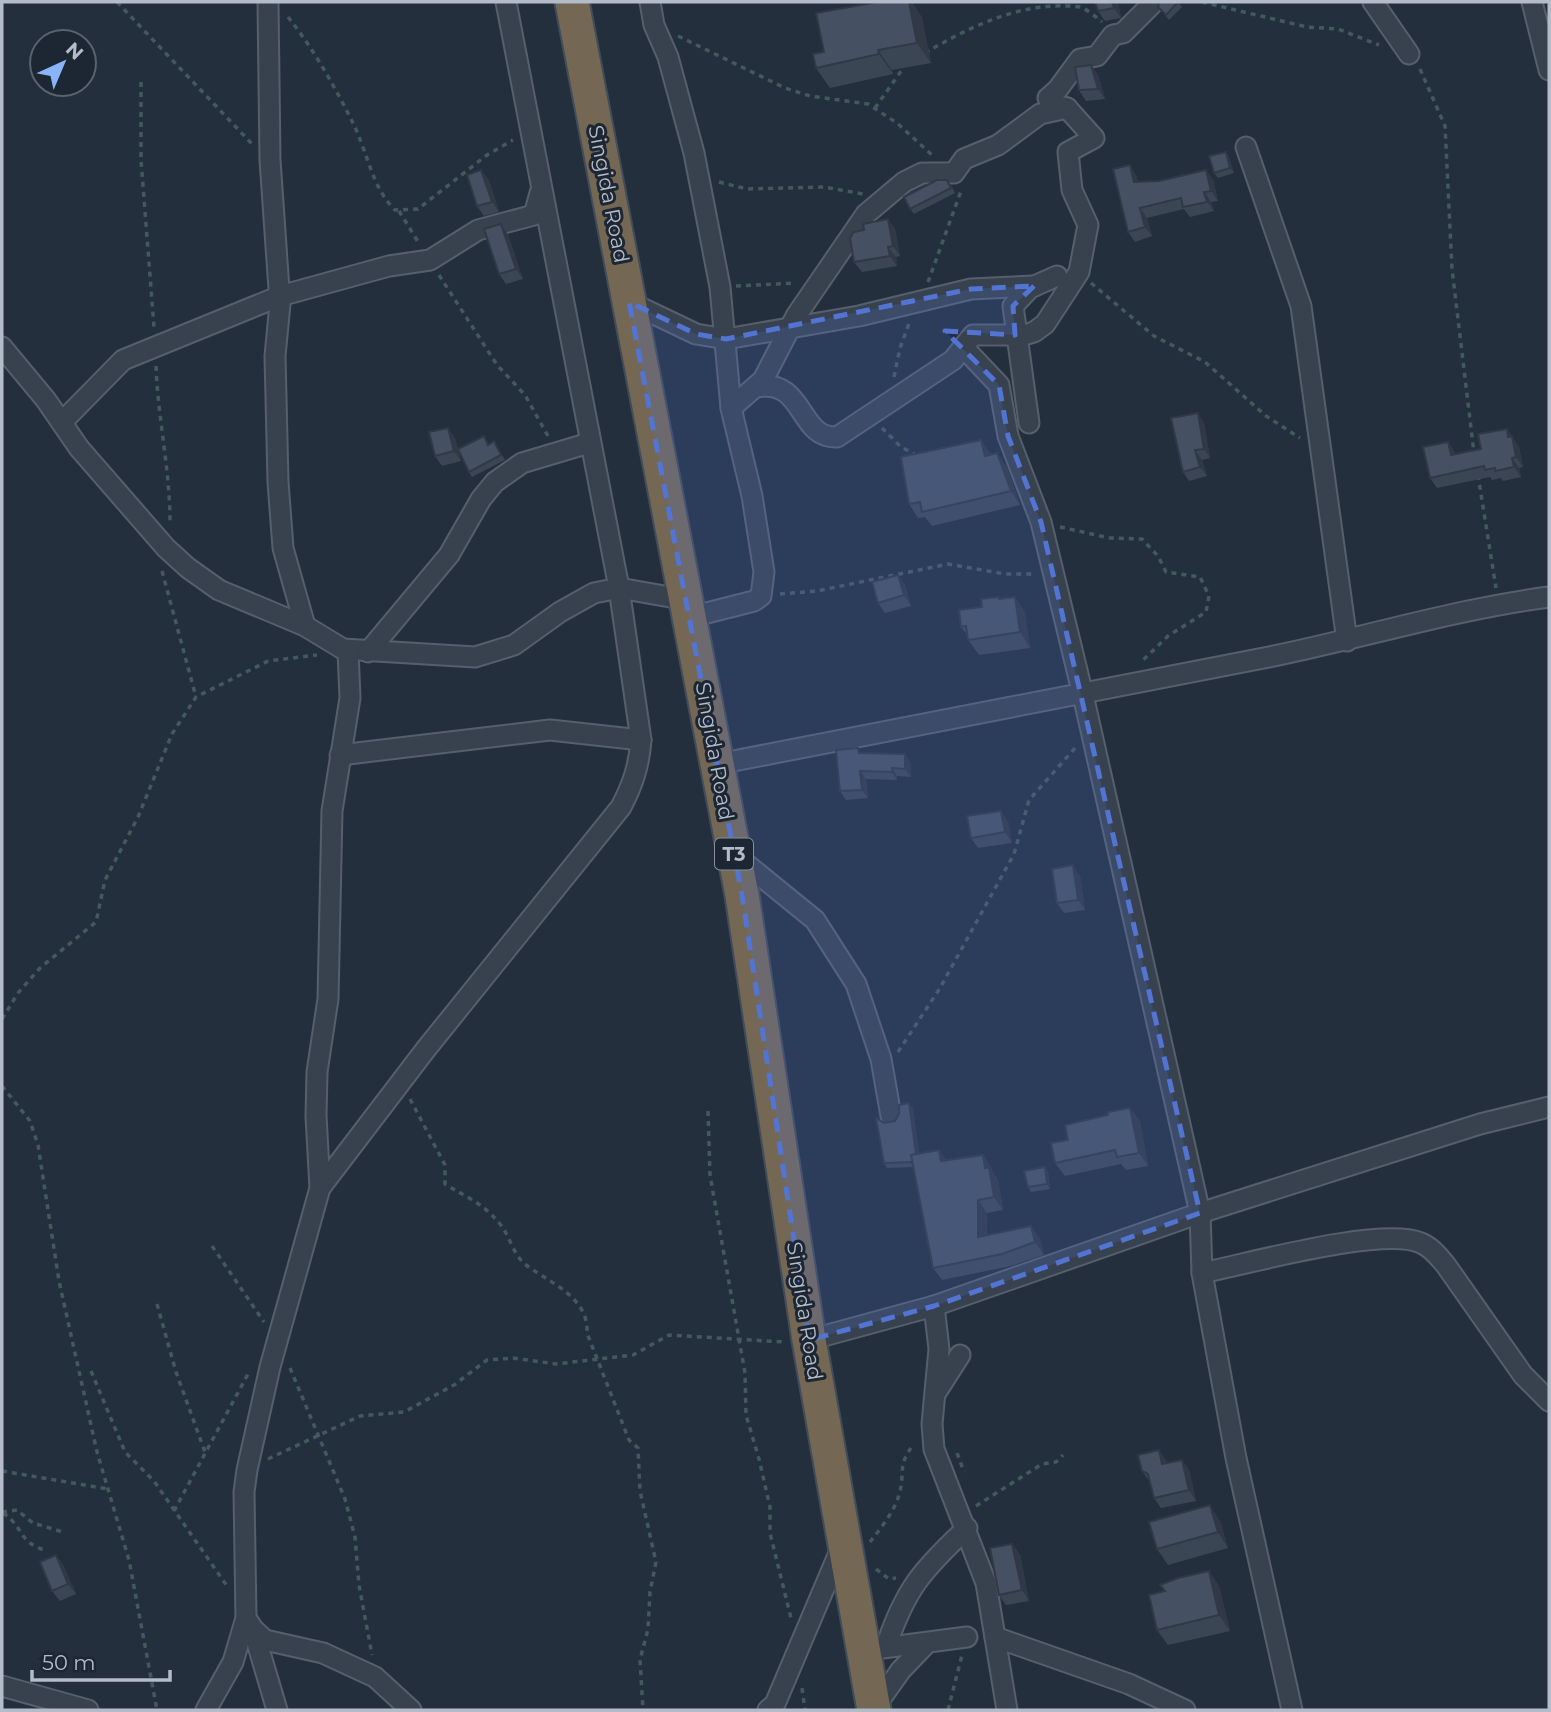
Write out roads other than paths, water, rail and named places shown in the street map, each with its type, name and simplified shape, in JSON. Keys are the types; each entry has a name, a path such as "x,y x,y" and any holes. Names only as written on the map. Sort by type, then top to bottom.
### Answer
{"highway":[{"name":"Singida Road","path":"572,2 734,854 846,1555 875,1649 874,1709"}],"street":[{"path":"320,1188 621,807 635,781 641,740 619,588 506,2"},
{"path":"2,347 62,422 79,448 164,545 188,568 219,590 305,626 350,649 458,659 486,654 514,645 560,612 594,593 619,588 689,608 744,604 761,596 764,572 752,496 731,408 720,287 699,180 668,57 654,25 650,2"},
{"path":"757,387 772,385 782,389 822,436 837,437 869,419 953,360 972,335 1015,335 1034,332 1045,324 1079,272 1088,225 1072,190 1068,152 1094,138 1067,108 1055,105 1048,97 1080,59 1097,56 1113,34 1123,33 1154,2"},
{"path":"1373,2 1409,54"},
{"path":"1532,2 1549,71"},
{"path":"276,7 270,160 280,296 275,356 279,495 284,548 305,626"},
{"path":"731,408 757,387 816,283 854,228 884,198 922,173 954,173 964,159 999,145 1040,114 1067,108"},
{"path":"1246,147 1301,306 1347,641"},
{"path":"62,422 123,360 280,296 389,266 430,260 478,230 534,215 541,192"},
{"path":"1029,424 1013,306 1034,286 1057,276"},
{"path":"629,302 696,334 726,339 788,330 971,289 1034,286"},
{"path":"964,347 999,385 1008,436 1041,522 1083,695 1200,1213 1202,1273 1237,1458 1292,1710"},
{"path":"276,1710 249,1624 244,1492 247,1469 279,1340 320,1188 317,1089 328,999 329,847 350,698 350,649 449,555 481,499 495,482 522,463 589,443"},
{"path":"718,764 1083,695 1347,641 1499,604 1549,597"},
{"path":"340,755 550,730 641,740"},
{"path":"734,854 815,920 856,984 884,1075 891,1116"},
{"path":"810,1340 934,1306 1200,1213 1480,1124 1549,1107"},
{"path":"1202,1273 1374,1240 1404,1239 1420,1242 1445,1264 1515,1365 1549,1401"},
{"path":"934,1306 939,1349 932,1424 934,1449 986,1583 1007,1710"},
{"path":"937,1392 960,1355"},
{"path":"875,1649 922,1572 964,1521"},
{"path":"768,1710 775,1704 795,1653 846,1555"},
{"path":"249,1624 265,1640 323,1653 375,1677 411,1710"},
{"path":"206,1710 233,1662 249,1624"},
{"path":"875,1649 967,1637"},
{"path":"995,1637 1129,1684 1185,1710"},
{"path":"874,1709 901,1670 927,1643"},
{"path":"2,1686 88,1710"}]}
